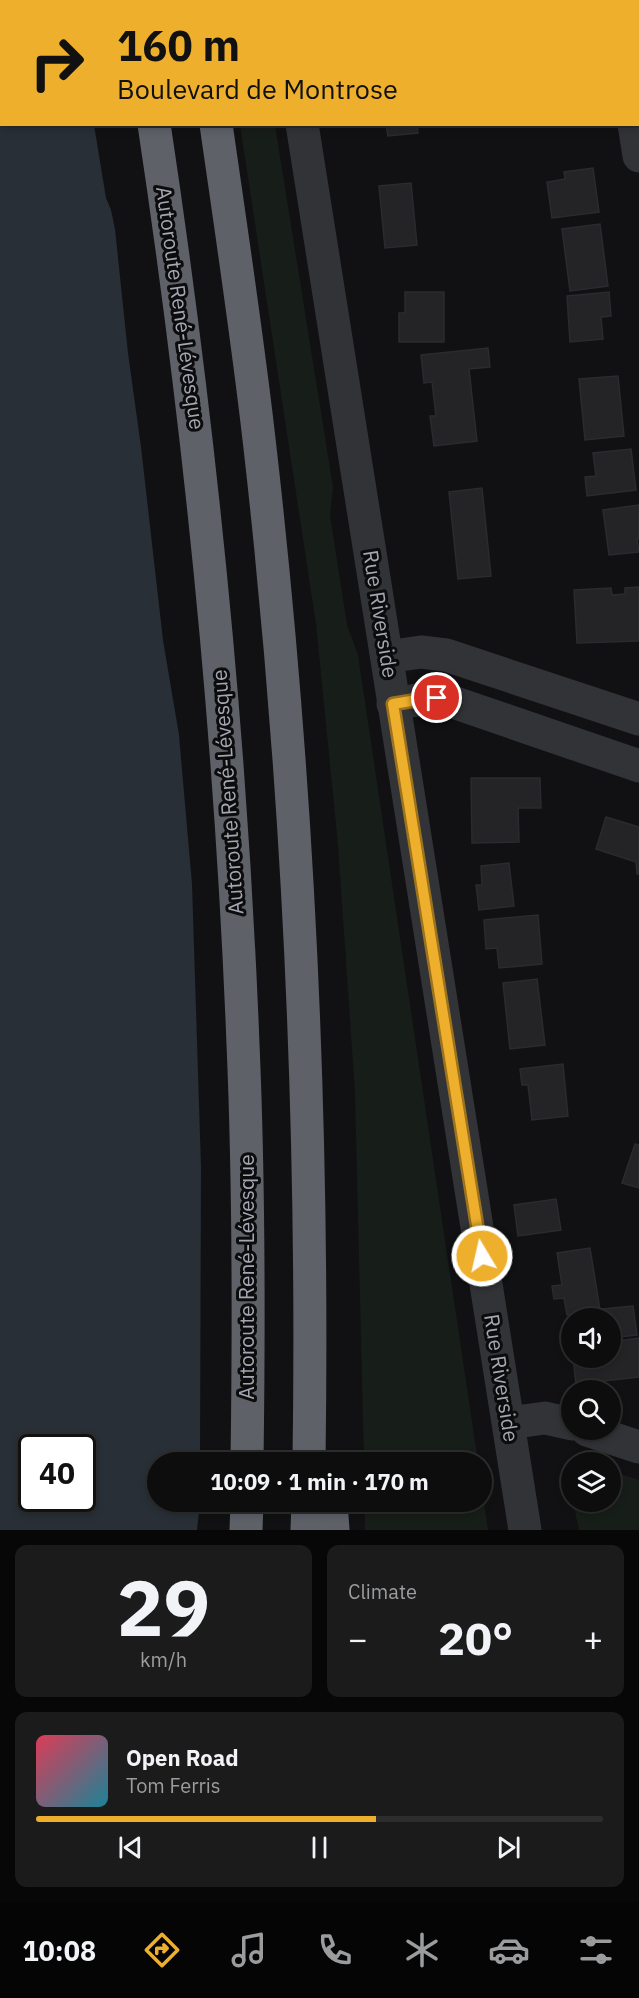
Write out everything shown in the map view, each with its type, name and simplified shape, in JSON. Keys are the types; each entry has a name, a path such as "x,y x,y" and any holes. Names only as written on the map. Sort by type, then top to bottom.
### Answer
{"highway":[{"name":"Autoroute René-Lévesque","path":"154,126 180,299 195,422 214,602 234,872 246,1129 249,1369 247,1452"},
{"path":"216,126 258,429 278,633 301,952 309,1227 309,1452"},
{"path":"309,1227 327,1452"},
{"path":"246,1530 247,1512"},
{"path":"308,1512 308,1530"},
{"path":"332,1512 333,1530"}],"street":[{"name":"Rue Riverside","path":"302,126 525,1530"},
{"path":"634,126 639,156"},
{"path":"387,657 421,652 446,655 639,719"},
{"path":"393,704 429,698 447,700 639,766"},
{"path":"509,1424 545,1418 561,1422"},
{"path":"618,1440 639,1447"}],"shaded area":[{"path":"0,126 94,126 106,198 115,229 163,640 179,735 192,884 201,1167 200,1452 147,1452 147,1512 199,1512 197,1530 0,1530"},
{"path":"240,126 275,126 333,487 330,515 347,625 358,655 477,1452 364,1452 355,1093 338,845 316,624"},
{"path":"621,1474 639,1480 639,1530 579,1530 575,1512 621,1512"},
{"path":"365,1512 485,1512 488,1530 365,1530"}],"building":[{"path":"386,126 417,126 418,133 388,136"},
{"path":"593,168 599,212 552,218 547,182 565,179 564,172"},
{"path":"411,183 417,245 385,248 379,186"},
{"path":"600,224 608,286 570,291 562,229"},
{"path":"405,292 444,292 444,342 399,342 399,313 405,313"},
{"path":"609,292 611,316 601,317 603,339 570,342 567,296"},
{"path":"488,348 490,367 469,369 477,441 434,446 430,416 436,416 432,382 424,383 421,355"},
{"path":"618,376 624,436 585,440 579,379"},
{"path":"631,449 636,490 587,496 585,477 596,476 593,453"},
{"path":"482,488 491,576 458,579 449,492"},
{"path":"639,505 639,539 637,539 639,552 609,555 603,510"},
{"path":"639,587 639,641 577,643 574,590 611,588 612,595 625,594 625,588"},
{"path":"471,778 540,778 541,808 518,808 519,842 472,843"},
{"path":"606,817 639,827 639,874 637,874 636,862 596,849"},
{"path":"509,863 514,906 479,910 476,885 482,885 481,866"},
{"path":"538,915 542,964 499,968 497,948 486,949 484,920"},
{"path":"537,979 545,1045 510,1049 503,983"},
{"path":"563,1064 568,1116 532,1120 528,1085 522,1085 520,1069"},
{"path":"635,1144 639,1145 639,1188 622,1183"},
{"path":"556,1199 561,1230 518,1236 514,1205"},
{"path":"590,1248 600,1308 566,1308 564,1298 554,1299 552,1286 562,1285 557,1253"},
{"path":"633,1306 637,1335 621,1337 621,1308 613,1308"},
{"path":"639,1338 639,1377 576,1380 574,1368 621,1368 621,1340"}],"route":[{"path":"437,698 393,704 482,1256"}]}
